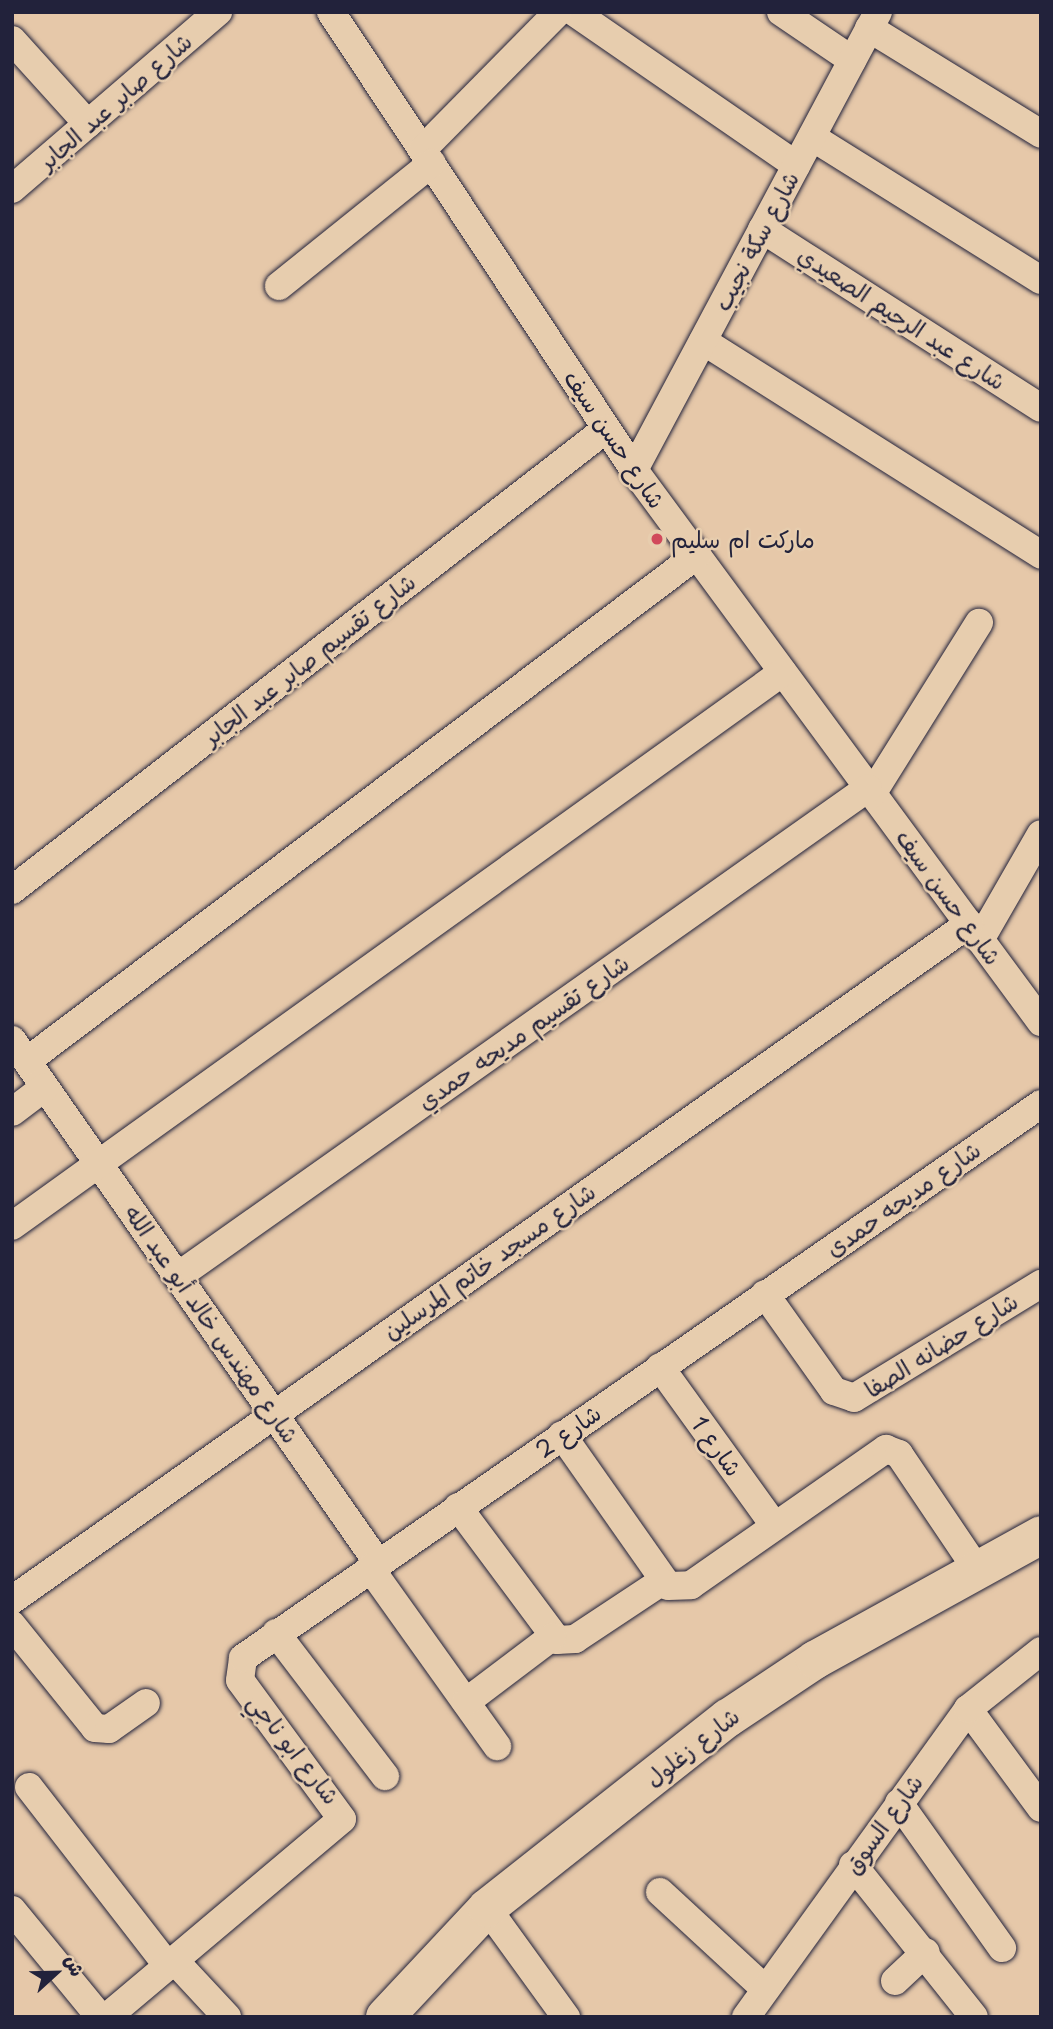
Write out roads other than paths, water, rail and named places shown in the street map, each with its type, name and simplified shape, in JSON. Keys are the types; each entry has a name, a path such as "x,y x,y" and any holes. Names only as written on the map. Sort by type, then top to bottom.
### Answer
{"street":[{"name":"شارع صابر عبد الجابر","path":"12,189 218,12"},
{"name":"شارع حسن سيف","path":"331,12 634,470 1041,1022"},
{"path":"279,286 428,156 558,12"},
{"path":"573,12 796,165"},
{"path":"781,12 852,60"},
{"path":"873,20 1041,134"},
{"name":"شارع سكة نجيب","path":"634,470 873,20"},
{"path":"12,40 88,124"},
{"path":"812,137 1041,280"},
{"name":"شارع عبد الرحيم الصعيدي","path":"762,229 1041,408"},
{"path":"703,341 1041,555"},
{"name":"شارع تقسيم صابر عبد الجابر","path":"12,890 606,429"},
{"path":"12,1112 45,1087 20,1050 697,555"},
{"path":"870,791 979,623"},
{"path":"12,1226 97,1161 783,672"},
{"name":"شارع تقسيم مديحه حمدي","path":"178,1276 870,791"},
{"path":"974,932 1041,834"},
{"name":"شارع مسجد خاتم المرسلين","path":"12,1600 274,1412 974,932"},
{"name":"شارع مهندس خالد أبو عبد الله","path":"45,1087 274,1412 497,1746"},
{"name":"شارع مديحه حمدى","path":"765,1294 1041,1104"},
{"name":"شارع حضانه الصفا","path":"765,1294 834,1391 855,1398 1041,1284"},
{"name":"شارع 2","path":"374,1565 765,1294"},
{"name":"شارع 1","path":"660,1367 774,1525"},
{"path":"562,1435 661,1582 676,1589 691,1585 879,1450 893,1450 978,1571"},
{"path":"458,1507 552,1637"},
{"name":"شارع زغلول","path":"384,2017 487,1908 763,1692 1041,1535"},
{"name":"شارع ابو ناجي","path":"107,2017 342,1819 240,1680 243,1658 374,1565"},
{"path":"466,1702 552,1637 575,1639 661,1582"},
{"path":"12,1625 95,1728 115,1726 146,1703"},
{"path":"276,1633 385,1776"},
{"name":"شارع السوق","path":"746,2017 968,1709 1041,1651"},
{"path":"968,1709 1041,1808"},
{"path":"29,1787 171,1963 227,2017"},
{"path":"899,1803 1002,1948"},
{"path":"853,1866 926,1952 974,2017"},
{"path":"660,1892 765,1989"},
{"path":"487,1908 566,2017"},
{"path":"12,1910 100,2017"},
{"path":"895,1982 926,1952"}],"place":[{"name":"ماركت ام سليم","path":"657,539"}]}
